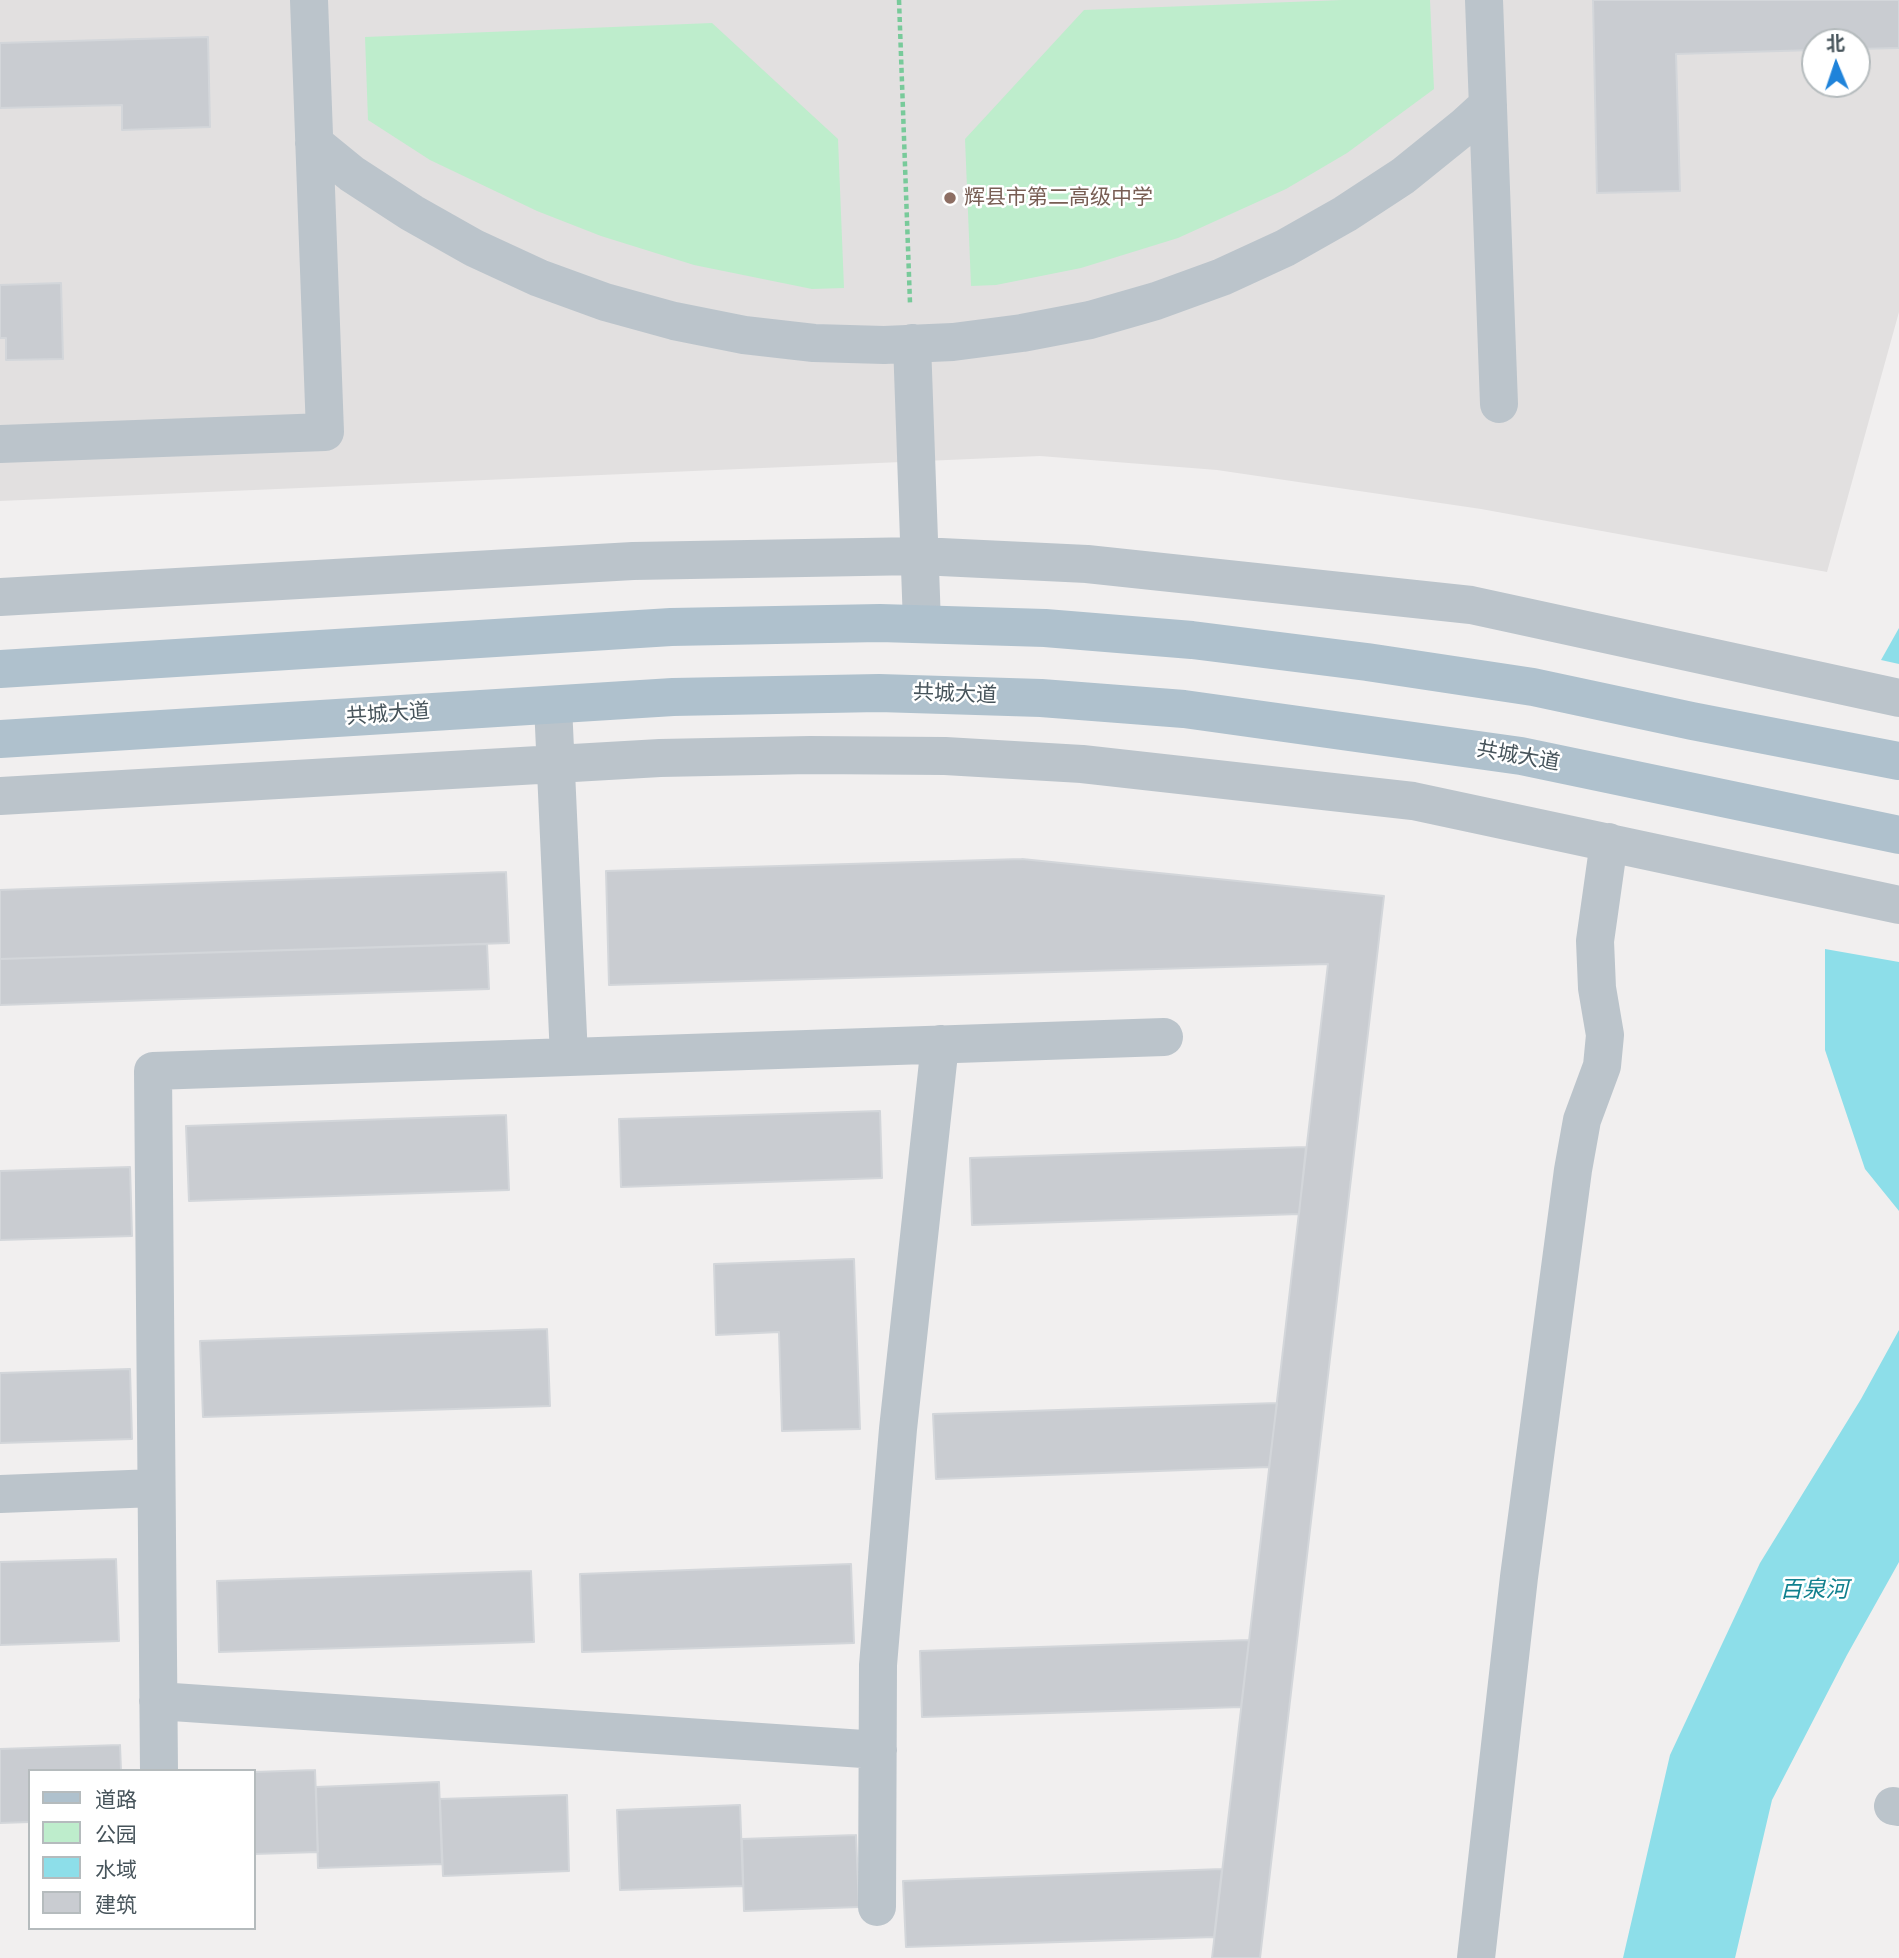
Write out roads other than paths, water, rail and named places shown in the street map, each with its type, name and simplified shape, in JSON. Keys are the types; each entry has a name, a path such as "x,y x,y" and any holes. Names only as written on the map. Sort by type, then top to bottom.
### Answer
{"main road":[{"path":"0,669 671,627 880,623 1045,628 1192,640 1534,687 1881,757"},
{"name":"共城大道","path":"0,739 673,697 879,693 1041,698 1184,709 1521,756 1899,835"}],"street":[{"path":"0,444 325,432 309,0"},
{"path":"1484,0 1499,404"},
{"path":"314,143 352,174 411,213 474,248 539,278 605,302 674,321 744,335 814,343 884,345 953,342 1090,320 1156,301 1222,277 1285,248 1345,214 1403,176 1488,105"},
{"path":"912,343 922,624"},
{"path":"0,597 632,561 920,556 1087,564 1471,605 1884,695"},
{"path":"553,705 569,1057"},
{"path":"0,796 660,758 945,756 1082,764 1413,801 1899,905"},
{"path":"1476,1958 1519,1577 1571,1184 1582,1120 1602,1066 1605,1035 1597,988 1595,941 1609,842"},
{"path":"159,1769 153,1071 1164,1037"},
{"path":"877,1907 878,1665 898,1429 940,1044"},
{"path":"0,1494 155,1488"},
{"path":"158,1701 878,1750"}],"water":[{"path":"1899,628 1899,664 1881,660"},
{"path":"1825,949 1899,962 1899,1211 1865,1169 1825,1050"},
{"name":"百泉河","path":"1899,1330 1899,1562 1772,1800 1735,1958 1623,1958 1670,1755 1760,1563 1861,1399"}],"place":[{"name":"辉县市第二高级中学","path":"950,198"}]}
